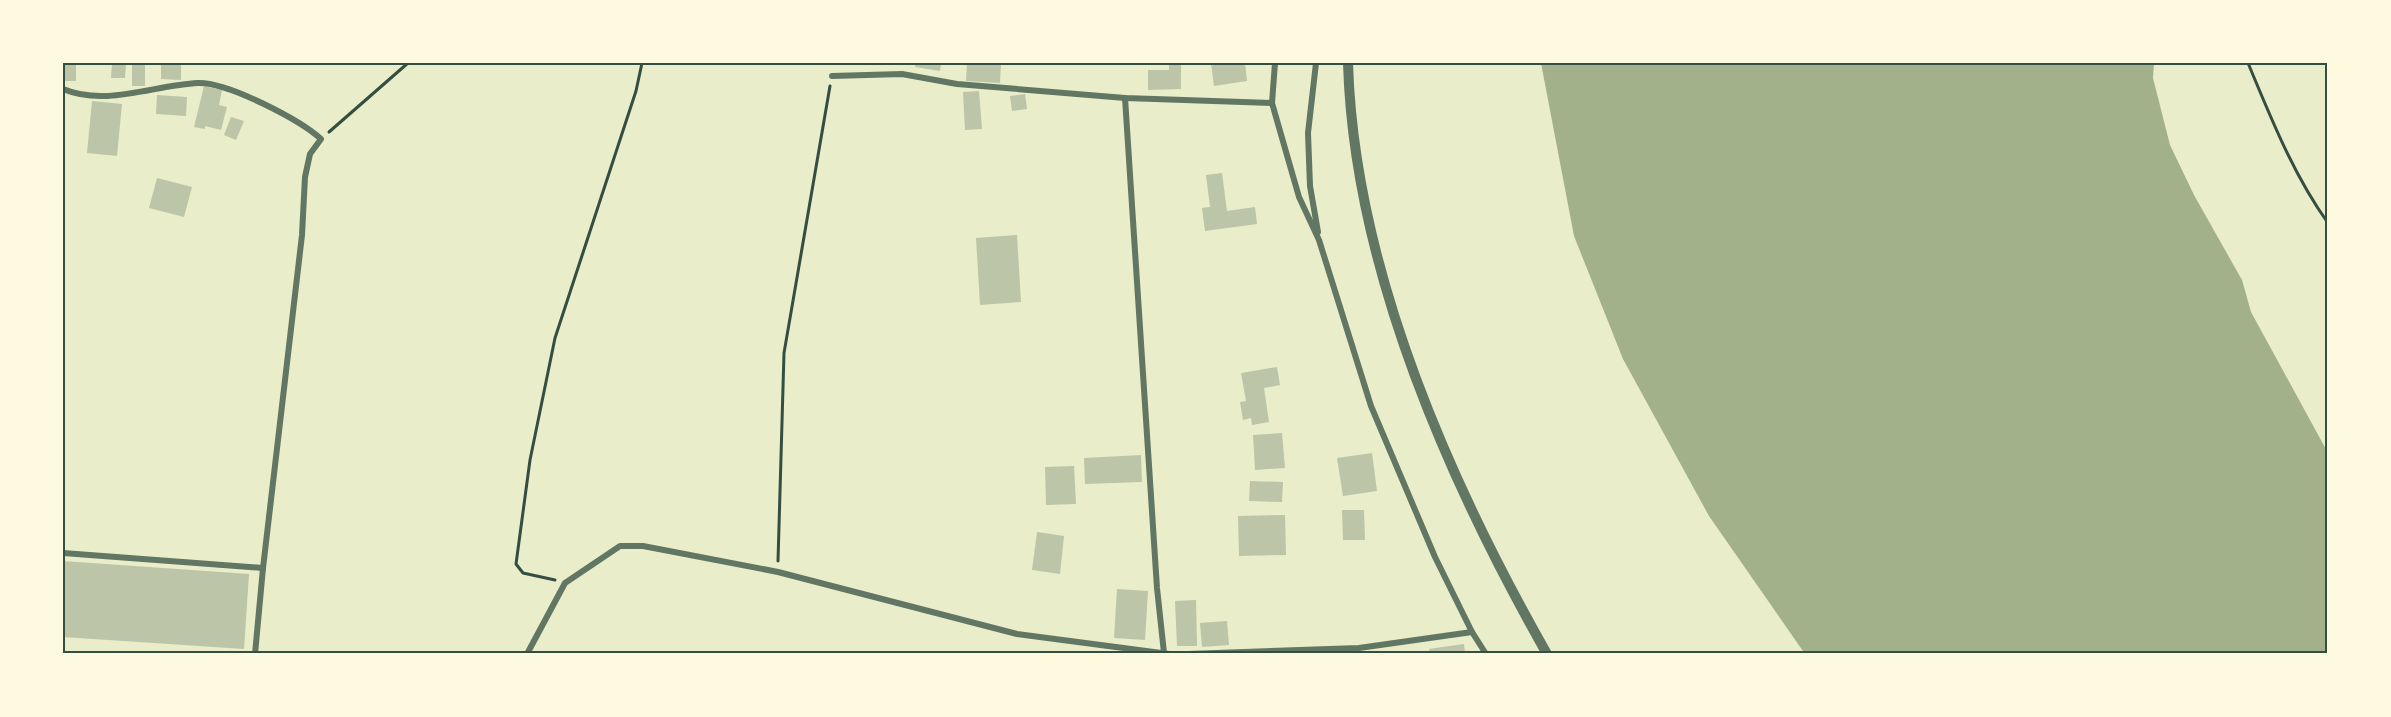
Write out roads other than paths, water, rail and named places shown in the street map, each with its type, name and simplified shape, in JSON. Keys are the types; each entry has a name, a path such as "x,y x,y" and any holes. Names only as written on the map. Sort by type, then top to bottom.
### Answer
{"street":[{"path":"1275,63 1272,103 1299,197 1319,240 1371,406 1435,557 1472,632 1486,654"},
{"path":"1316,63 1308,133 1310,186 1319,240"},
{"path":"1348,63 1355,151 1368,222 1405,348 1440,437 1476,519 1510,590 1547,654"},
{"path":"832,76 902,74 957,84 1125,98 1272,103"},
{"path":"63,89 96,97 199,83 217,85 264,105 311,130 321,139 310,154 305,177 303,235 263,568 255,654"},
{"path":"1125,98 1157,588 1164,653"},
{"path":"527,654 565,583 620,546 643,546 778,572 1017,634 1169,654"},
{"path":"63,553 263,568"},
{"path":"1188,654 1359,648 1472,632"}]}
